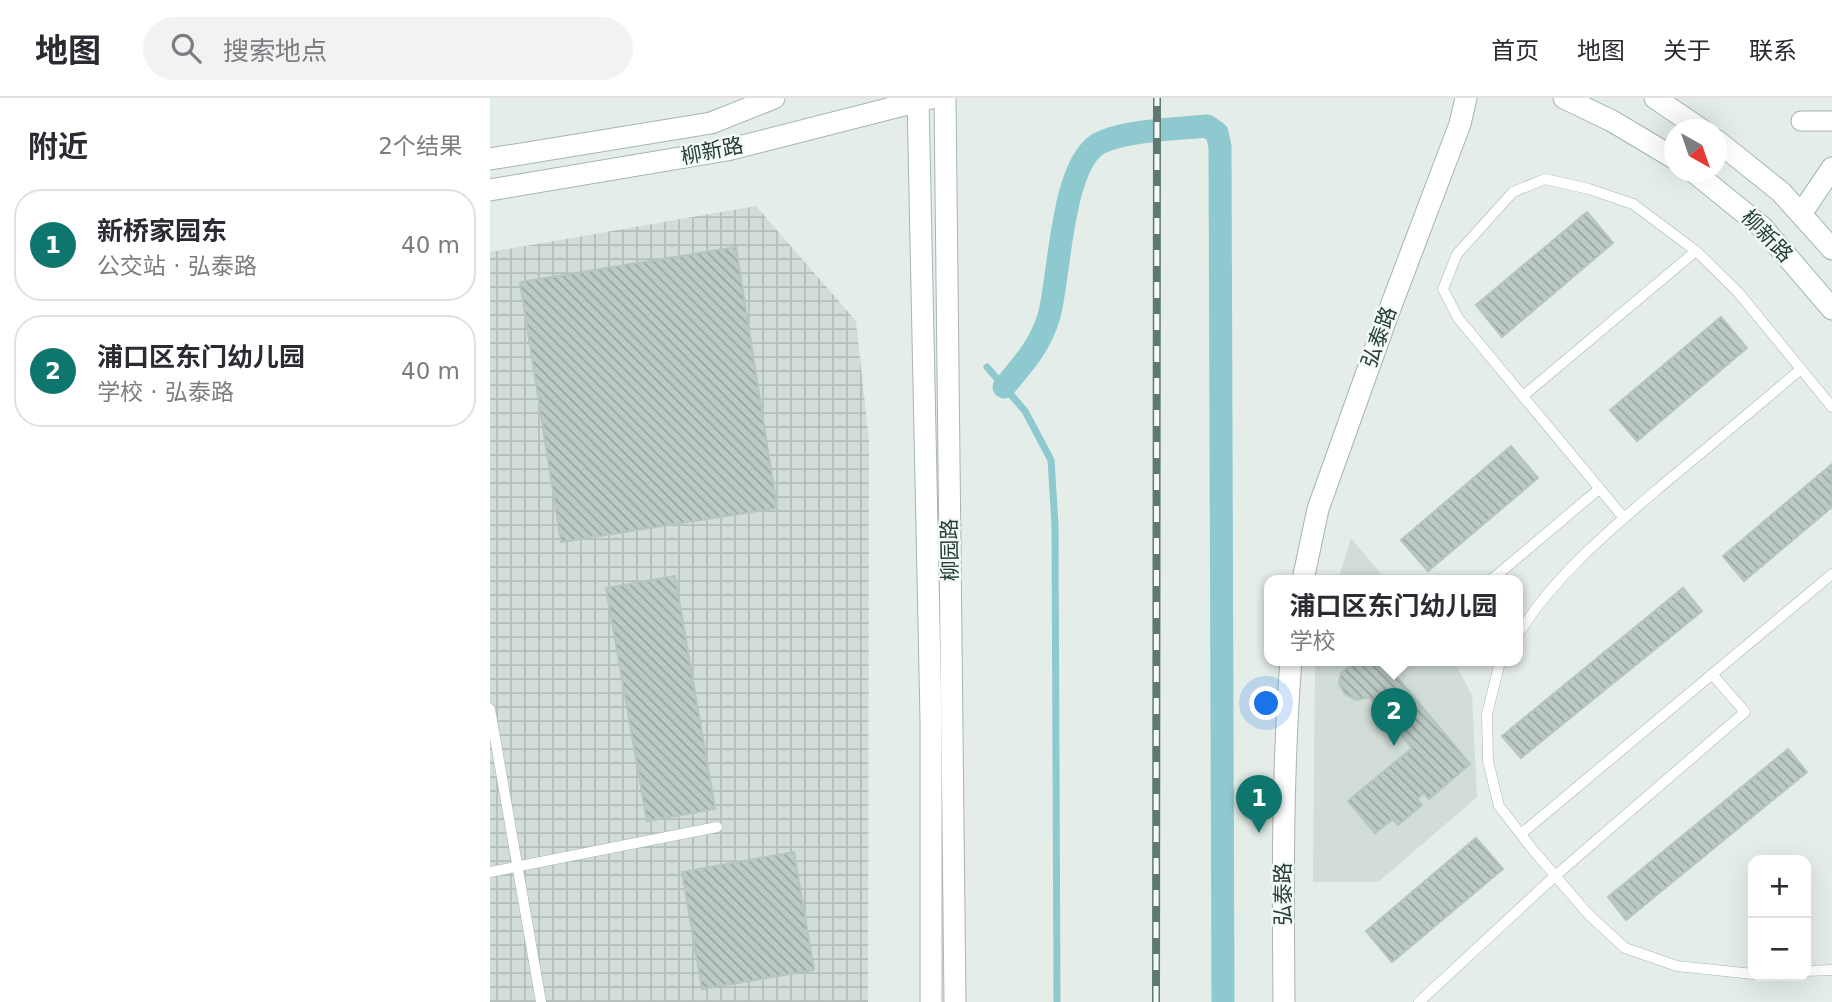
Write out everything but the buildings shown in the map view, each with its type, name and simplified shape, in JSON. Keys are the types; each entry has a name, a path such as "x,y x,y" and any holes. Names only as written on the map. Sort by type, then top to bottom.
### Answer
{"street":[{"name":"柳新路","path":"490,159 711,123 774,98"},
{"name":"柳园路","path":"945,98 955,1002"},
{"name":"弘泰路","path":"1304,575 1318,509 1460,124 1466,98"},
{"path":"1564,98 1612,121 1664,152"},
{"path":"1655,98 1686,119"},
{"name":"柳新路","path":"490,190 727,150 922,99"},
{"name":"柳园路","path":"922,99 930,706 930,1002"},
{"path":"1801,121 1832,121"},
{"name":"柳新路","path":"1727,148 1781,192 1832,249"},
{"path":"1801,214 1832,168"},
{"name":"柳新路","path":"1706,182 1762,227 1832,309"},
{"name":"弘泰路","path":"1284,1002 1283,824 1290,666"}],"lane":[{"path":"1624,518 1458,318 1443,289 1457,254 1513,192 1545,179 1589,189 1633,205 1696,251 1738,292 1832,407"},
{"path":"1523,396 1696,251"},
{"path":"1523,626 1534,609 1577,560 1801,369"},
{"path":"1497,575 1600,489"},
{"path":"1521,834 1832,573"},
{"path":"1499,666 1487,714 1488,761 1499,806 1555,876 1589,915 1625,948 1677,966 1748,973"},
{"path":"1419,1002 1555,876 1745,712 1712,674"},
{"path":"490,709 541,1002"},
{"path":"490,872 717,827"},
{"path":"1811,971 1832,970"}],"shaded area":[{"path":"756,206 856,321 869,441 868,1002 490,1002 490,252"},
{"path":"1351,538 1382,575 1340,575"},
{"path":"1315,666 1456,666 1472,695 1477,797 1378,882 1313,882"}],"waterway":[{"path":"1004,387 1031,354 1049,316 1070,194 1088,153 1102,142 1139,132 1207,126 1217,133 1220,147 1223,1002"},
{"path":"987,367 1025,411 1051,460 1055,525 1057,1002"}],"railway":[{"path":"1156,1002 1157,98"}],"place":[{"name":"浦口区东门幼儿园","path":"1394,746"},
{"name":"新桥家园东","path":"1259,833"}]}
